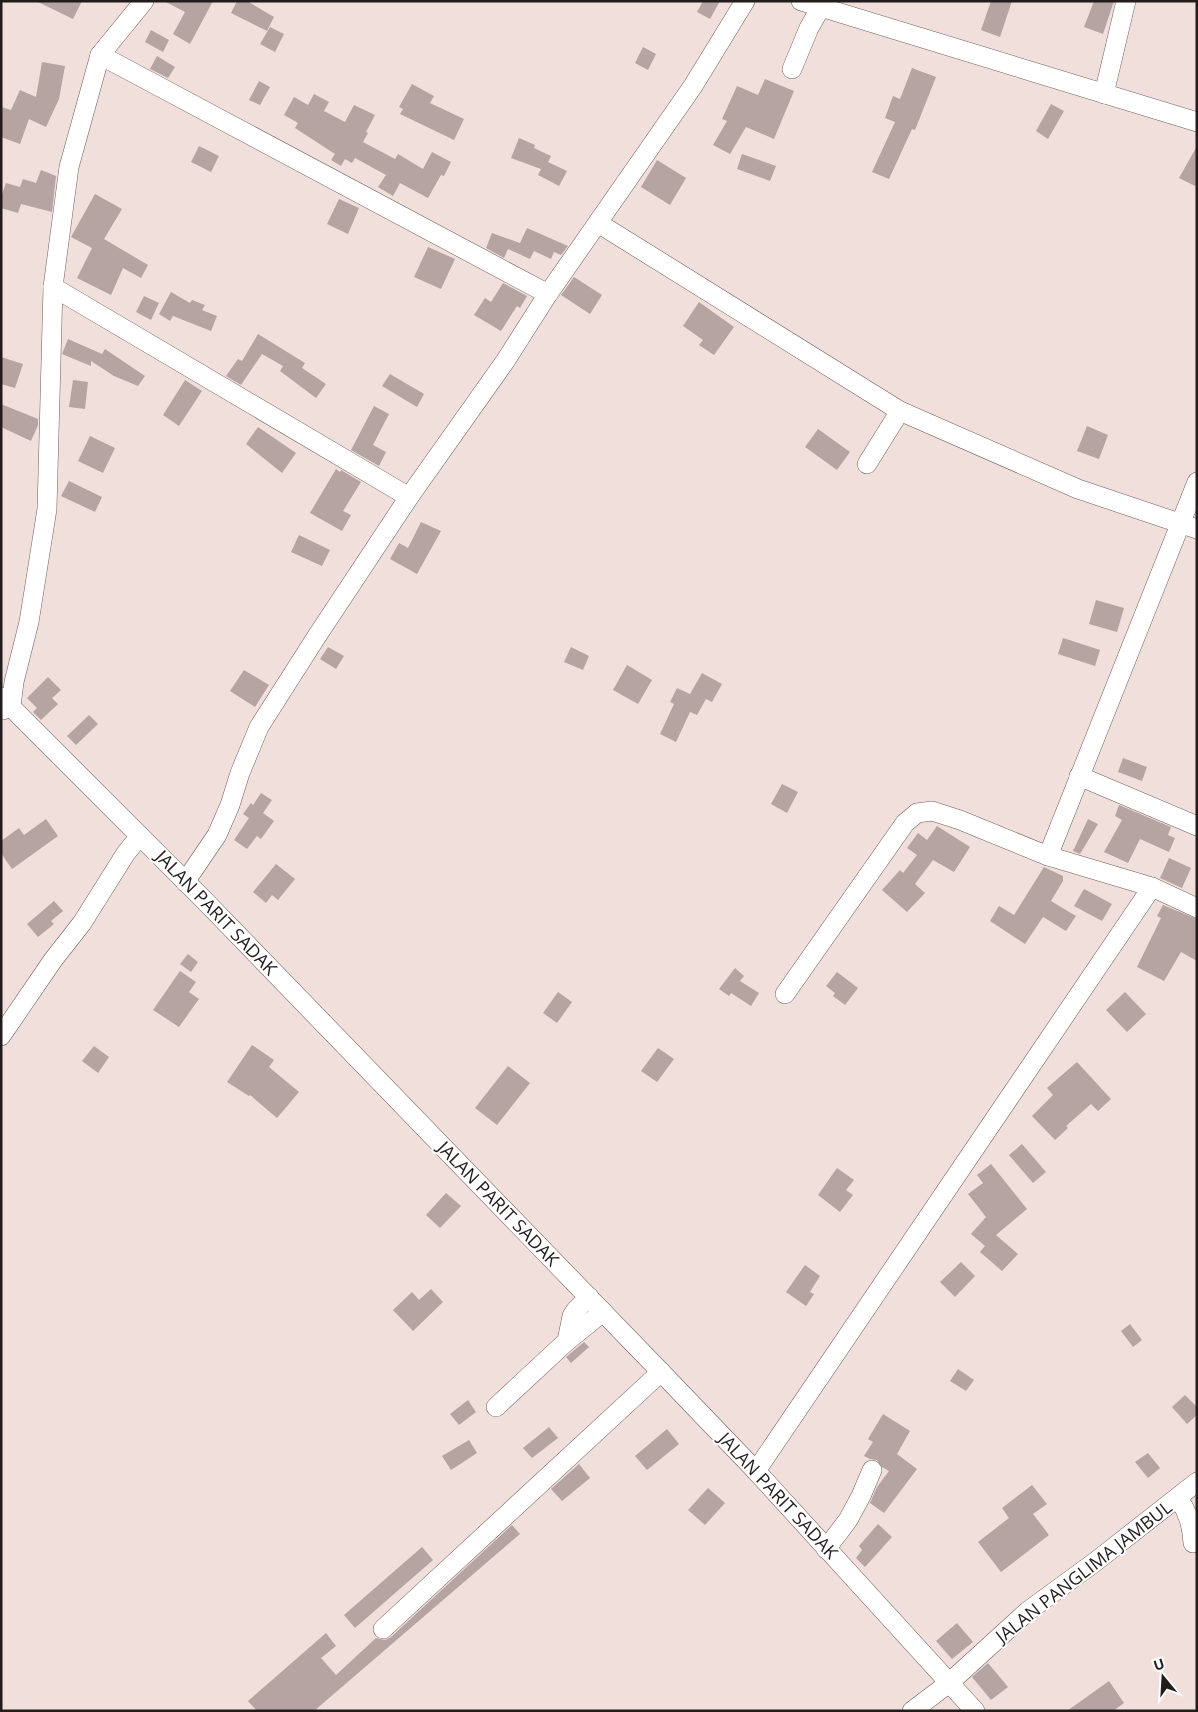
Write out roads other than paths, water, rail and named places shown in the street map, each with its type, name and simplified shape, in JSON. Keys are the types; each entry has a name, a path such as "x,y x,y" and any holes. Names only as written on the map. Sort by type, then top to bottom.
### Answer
{"street":[{"path":"5,704 14,682 29,622 46,509 53,287 69,167 100,55 144,1"},
{"path":"185,882 217,834 230,805 240,773 259,727 409,497 506,360 548,294 693,86 745,1"},
{"path":"1104,94 1126,1"},
{"path":"792,69 809,28 814,4 1197,122"},
{"path":"100,55 548,294"},
{"path":"598,223 900,411 1078,489 1189,526"},
{"path":"53,287 409,497"},
{"path":"867,464 900,411"},
{"path":"1048,856 1079,776 1189,526 1197,482"},
{"name":"JALAN PARIT SADAK","path":"5,704 133,844 185,882 589,1297 756,1471 975,1711"},
{"path":"1079,776 1197,826"},
{"path":"785,994 906,822 917,813 932,812 960,820 1048,856 1152,887 1197,908"},
{"path":"1,1036 53,960 82,923 133,844"},
{"path":"756,1471 1152,887"},
{"path":"567,1342 572,1316 589,1297"},
{"path":"496,1407 603,1312"},
{"path":"383,1629 661,1372"},
{"path":"826,1549 848,1520 862,1496 872,1470"},
{"name":"JALAN PANGLIMA JAMBUL","path":"912,1711 949,1683 1028,1611 1197,1482"},
{"path":"1178,1498 1187,1510 1192,1529 1192,1543"}]}
